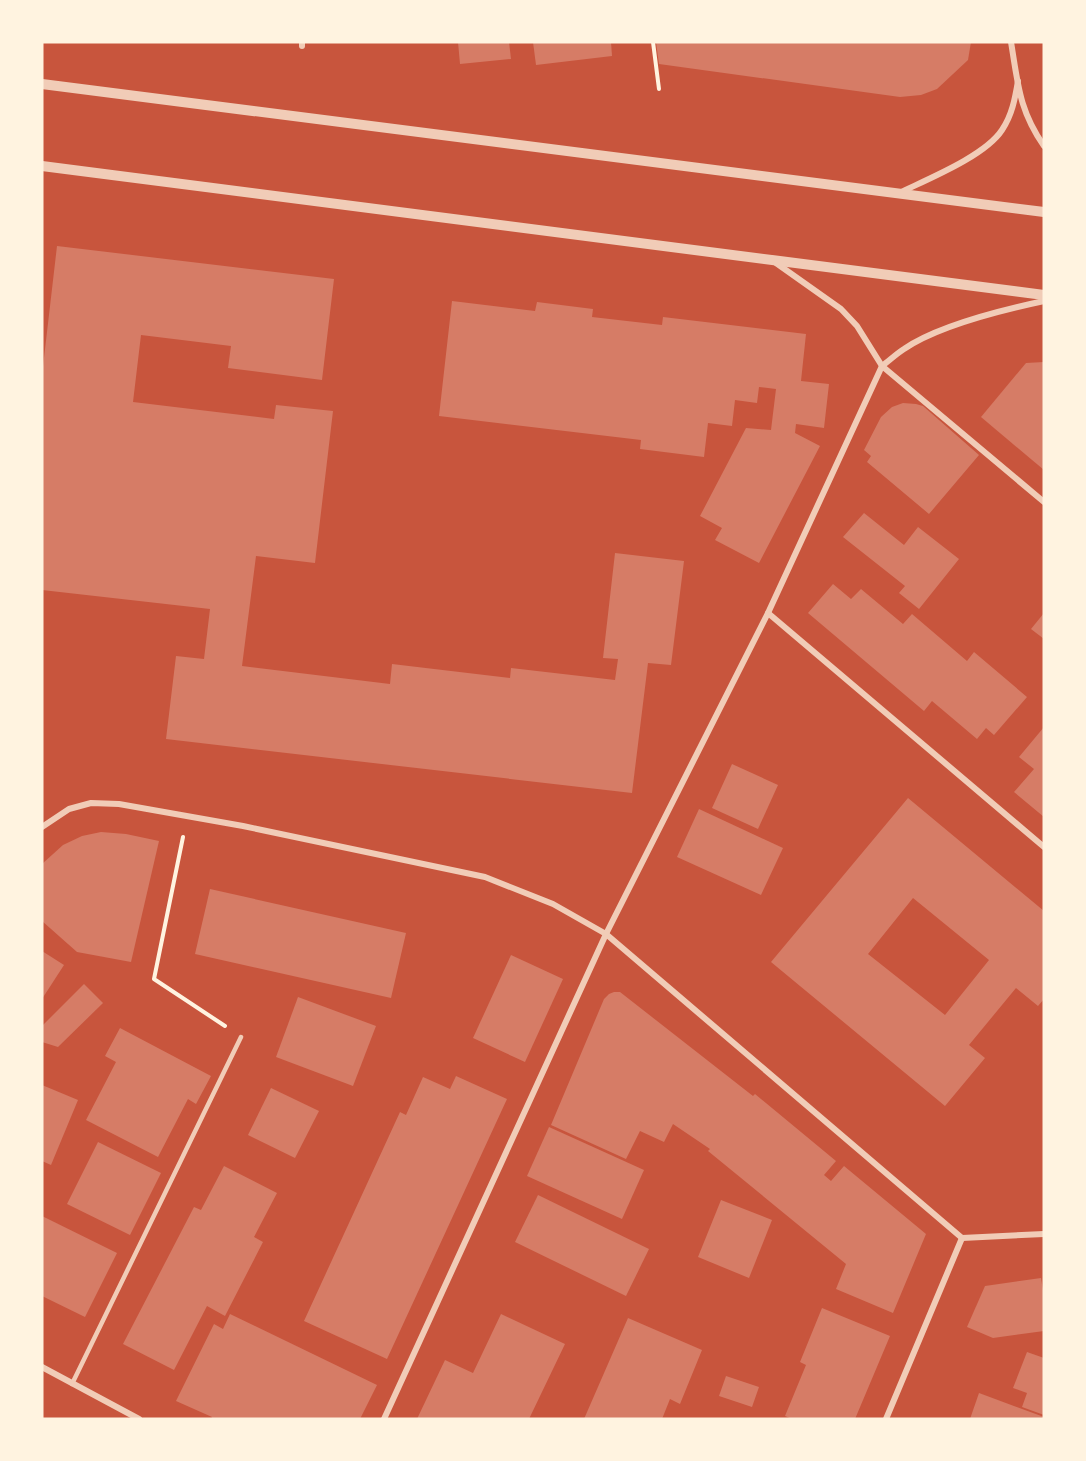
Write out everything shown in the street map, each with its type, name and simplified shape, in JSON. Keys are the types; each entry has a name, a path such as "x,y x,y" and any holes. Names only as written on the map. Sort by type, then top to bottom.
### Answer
{"street":[{"path":"1011,42 1021,103 1026,118 1044,146"},
{"path":"898,193 941,172 993,142 1009,120 1018,81"},
{"path":"42,84 1044,212"},
{"path":"42,166 1044,295"},
{"path":"772,260 841,309 857,326 882,366 1044,502"},
{"path":"384,1419 606,934 768,613 882,366 904,349 930,335 983,317 1044,301"},
{"path":"768,613 1044,847"},
{"path":"42,827 69,809 91,803 119,804 243,826 485,877 553,904 606,934 962,1238 1044,1234"},
{"path":"886,1419 962,1238"},
{"path":"42,1368 139,1419"}],"lane":[{"path":"72,1383 241,1037"}],"path":[{"path":"653,42 659,89"},
{"path":"187,816 154,979 241,1037"}],"building":[{"path":"458,42 509,42 511,59 460,64"},
{"path":"533,42 611,42 612,56 536,65"},
{"path":"656,42 971,42 968,60 937,89 921,95 900,97 659,64"},
{"path":"57,246 334,279 322,380 228,368 231,346 141,335 133,402 274,419 276,405 333,411 315,563 256,556 242,666 390,684 392,664 510,678 511,668 615,680 618,659 603,658 615,553 684,561 671,665 648,663 632,793 166,739 176,656 204,659 210,609 42,590 42,375"},
{"path":"452,301 535,311 537,302 593,309 592,317 662,325 663,317 806,334 801,381 829,384 824,428 796,424 795,433 820,446 759,563 715,540 722,528 700,516 746,428 771,430 776,389 759,387 757,403 735,400 732,426 708,423 704,457 640,449 641,440 439,416"},
{"path":"1044,362 1044,470 981,417 1026,363"},
{"path":"903,403 923,406 979,455 929,514 867,462 871,456 864,450 881,417 892,407"},
{"path":"864,513 904,545 918,527 959,559 919,609 899,593 905,586 843,537"},
{"path":"833,584 851,599 861,589 903,624 912,614 967,661 974,652 1027,697 994,735 986,728 977,739 932,701 924,711 808,613"},
{"path":"1044,613 1044,639 1031,629"},
{"path":"1044,727 1044,817 1014,792 1034,769 1019,757"},
{"path":"732,764 778,785 758,829 712,808"},
{"path":"908,798 1044,911 1044,999 1038,1006 1016,988 969,1045 985,1058 945,1106 771,962","holes":["913,898 989,960 945,1015 868,954"]},
{"path":"699,809 783,848 761,895 677,857"},
{"path":"101,832 126,834 159,841 131,962 77,952 42,921 42,864 63,845 82,836"},
{"path":"210,889 406,933 391,998 195,954"},
{"path":"42,951 64,965 42,999"},
{"path":"511,955 563,979 525,1062 473,1038"},
{"path":"84,984 103,1003 58,1047 42,1042 42,1026"},
{"path":"614,992 620,992 753,1096 755,1094 836,1161 824,1175 831,1181 844,1166 926,1234 893,1313 836,1289 846,1264 708,1151 710,1149 673,1124 664,1142 640,1131 626,1159 551,1125 604,999"},
{"path":"298,997 376,1026 353,1086 276,1057"},
{"path":"120,1028 211,1076 196,1104 188,1099 158,1157 86,1120 116,1062 105,1056"},
{"path":"456,1076 507,1099 387,1359 304,1321 400,1112 406,1115 423,1077 450,1089"},
{"path":"42,1085 78,1100 51,1165 42,1161"},
{"path":"271,1088 319,1111 295,1158 248,1135"},
{"path":"549,1127 644,1170 622,1219 527,1176"},
{"path":"98,1142 161,1173 130,1235 67,1204"},
{"path":"224,1166 277,1193 254,1237 263,1242 225,1316 207,1306 174,1370 123,1344 194,1207 201,1210"},
{"path":"538,1195 649,1249 626,1296 515,1242"},
{"path":"721,1200 772,1220 749,1278 698,1257"},
{"path":"42,1216 117,1253 85,1317 42,1296"},
{"path":"1041,1278 1044,1296 1044,1331 993,1338 967,1327 985,1286"},
{"path":"822,1308 890,1336 855,1419 792,1419 785,1416 806,1365 800,1362"},
{"path":"230,1314 377,1385 360,1419 211,1419 212,1417 176,1401 214,1324 223,1329"},
{"path":"501,1314 565,1344 529,1419 417,1419 445,1360 473,1373"},
{"path":"628,1318 702,1350 680,1404 670,1399 662,1419 584,1419"},
{"path":"1027,1352 1044,1358 1044,1415 1022,1407 1027,1393 1013,1388"},
{"path":"726,1376 759,1387 752,1407 719,1396"},
{"path":"979,1393 1044,1417 1044,1419 970,1419"}]}
